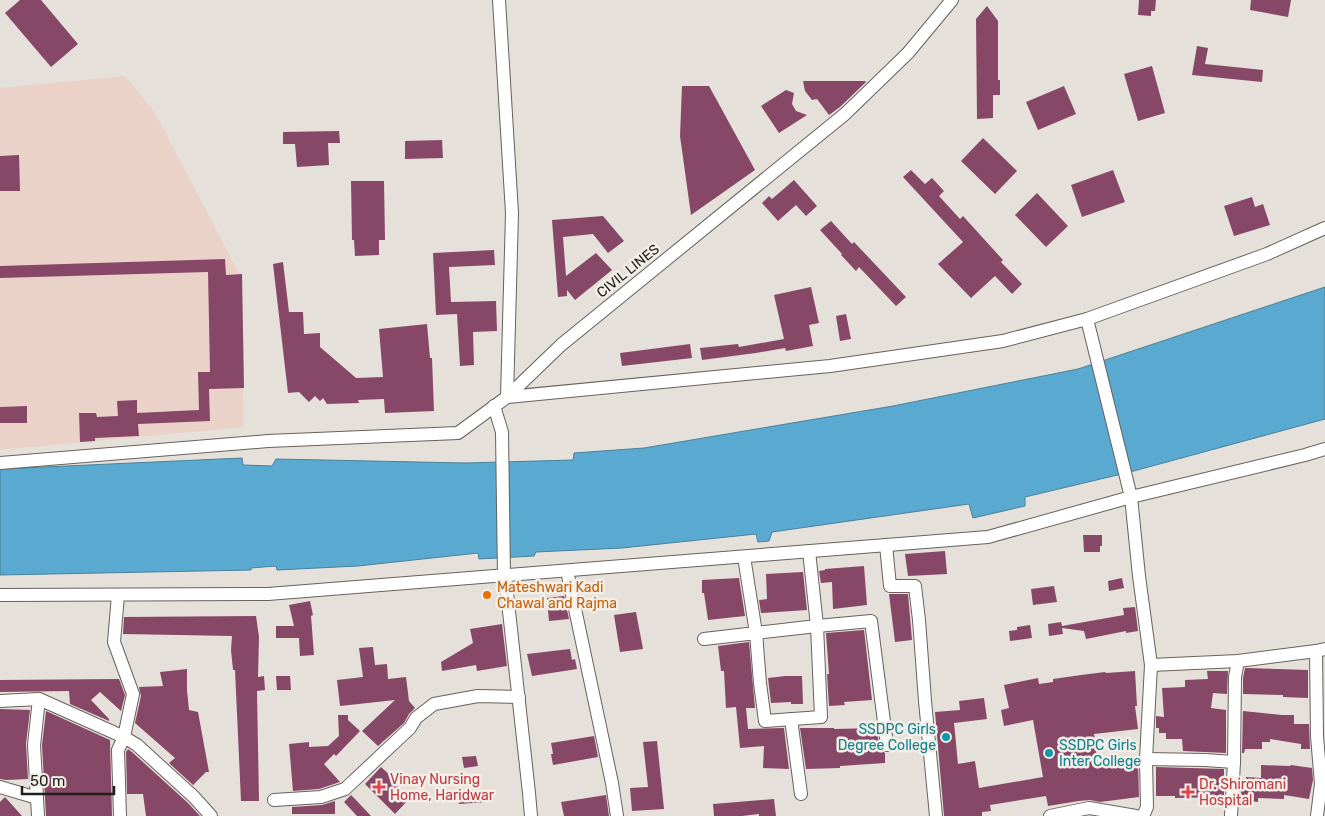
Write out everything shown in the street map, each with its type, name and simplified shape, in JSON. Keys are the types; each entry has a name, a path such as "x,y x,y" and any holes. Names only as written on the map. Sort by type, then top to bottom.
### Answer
{"street":[{"path":"499,0 512,213 507,397 830,366 1003,341 1087,319 1268,254 1325,228"},
{"name":"CIVIL LINES","path":"0,463 268,441 458,433 507,397 561,345 846,114 908,53 952,0"},
{"path":"1087,319 1131,497 1151,665 1146,759 1147,807 1143,816"},
{"path":"494,406 502,432 504,571 531,816"},
{"path":"0,595 268,594 504,571 567,571 988,537 1131,497 1325,449"},
{"path":"886,545 890,586 915,586 936,816"},
{"path":"745,563 756,633 765,721 821,717 818,626 809,551"},
{"path":"567,571 612,782 617,816"},
{"path":"118,595 114,642 133,694 124,738 118,750 120,816"},
{"path":"704,639 871,621 887,745"},
{"path":"1151,665 1238,661 1321,650 1323,784 1317,816"},
{"path":"1231,816 1235,677 1238,661"},
{"path":"274,800 321,797 345,789 410,728 416,718 434,704 478,696 519,697"},
{"path":"38,816 34,745 39,698"},
{"path":"0,701 39,698 137,745 194,797 211,816"},
{"path":"791,719 801,794"},
{"path":"1146,759 1234,762"},
{"path":"0,787 37,798"},
{"path":"1050,816 1090,808 1136,816"}],"shaded area":[{"path":"125,76 154,111 240,275 244,427 0,450 0,88"}],"water":[{"path":"1325,287 1325,419 1130,472 1025,497 1025,506 973,518 969,504 772,532 769,541 758,542 756,534 622,548 536,552 534,556 479,559 478,553 358,566 277,570 276,566 251,568 251,570 0,575 0,469 242,458 243,465 272,466 276,459 465,463 573,460 574,453 644,448 893,406 1078,369"}],"building":[{"path":"20,0 41,0 78,44 51,67 5,13"},
{"path":"1139,0 1156,0 1155,11 1151,11 1151,16 1138,15"},
{"path":"1251,0 1291,0 1288,17 1250,10"},
{"path":"987,6 998,21 998,80 1000,80 1000,95 993,95 993,118 977,119 976,19"},
{"path":"1197,46 1208,48 1205,64 1263,70 1262,82 1192,75"},
{"path":"1152,66 1165,113 1138,121 1124,74"},
{"path":"803,81 866,82 829,115 817,99 812,100 805,91"},
{"path":"682,86 709,86 755,170 691,215 680,136"},
{"path":"1064,86 1076,114 1038,130 1026,102"},
{"path":"786,90 794,93 792,104 796,111 807,115 779,133 761,106"},
{"path":"339,131 340,143 328,143 329,165 297,167 295,144 283,144 283,132"},
{"path":"983,138 1017,171 995,194 961,161"},
{"path":"442,140 443,158 405,159 405,141"},
{"path":"19,155 20,191 0,191 0,156"},
{"path":"911,170 925,184 932,178 944,191 939,196 960,219 963,216 1003,260 1001,262 1022,284 1012,294 995,276 971,298 938,264 963,242 903,177"},
{"path":"1113,170 1125,202 1082,217 1071,185"},
{"path":"794,180 817,206 806,216 796,205 778,221 762,203 769,196 772,199"},
{"path":"351,181 384,181 385,240 379,240 379,255 355,256 354,240 352,240"},
{"path":"1037,193 1068,226 1046,247 1015,215"},
{"path":"1252,197 1255,207 1263,204 1270,225 1234,236 1224,206"},
{"path":"603,216 624,241 608,253 593,234 563,237 566,276 596,253 612,270 575,300 567,290 567,296 558,297 552,220"},
{"path":"831,221 852,244 854,242 906,297 896,306 859,267 856,271 820,230"},
{"path":"494,250 495,265 449,267 451,302 496,301 497,331 473,332 474,365 460,366 457,314 436,315 433,253"},
{"path":"225,259 226,275 242,274 244,388 209,389 210,421 138,424 139,436 95,438 95,441 80,442 79,413 96,413 97,417 118,416 117,401 137,400 137,413 199,410 198,372 210,372 208,272 0,278 0,266"},
{"path":"283,262 289,312 303,312 304,334 320,333 320,347 356,378 383,377 379,329 427,324 430,358 432,358 434,411 385,413 384,399 358,400 359,403 327,404 323,398 320,401 315,396 309,402 299,392 288,393 273,264"},
{"path":"811,287 819,323 809,325 813,346 786,351 785,348 702,360 700,348 738,344 739,347 784,339 774,295"},
{"path":"846,314 851,339 840,341 836,316"},
{"path":"690,344 692,358 622,366 620,353"},
{"path":"27,406 27,423 0,423 0,407"},
{"path":"1083,535 1102,535 1100,552 1084,552"},
{"path":"945,551 947,574 908,576 905,554"},
{"path":"864,566 867,605 833,609 832,582 821,583 819,571"},
{"path":"803,572 807,610 761,613 759,600 767,599 766,574"},
{"path":"739,578 745,616 708,620 704,593 702,593 702,580"},
{"path":"1122,578 1124,588 1109,591 1108,581"},
{"path":"1054,586 1057,602 1033,605 1031,589"},
{"path":"889,594 908,594 912,640 895,642"},
{"path":"564,596 569,619 549,621 547,598"},
{"path":"310,601 313,615 311,616 314,655 300,656 299,638 276,638 276,626 294,626 289,605"},
{"path":"1135,607 1138,631 1126,633 1126,631 1086,639 1084,631 1062,628 1063,634 1049,636 1048,624 1061,622 1062,626 1124,615 1123,608"},
{"path":"636,612 643,649 620,652 614,615"},
{"path":"256,616 259,637 258,677 264,676 265,690 257,691 259,801 241,801 235,670 233,670 231,650 232,636 123,634 124,617"},
{"path":"502,624 507,666 477,671 476,665 442,671 441,662 473,643 470,629"},
{"path":"1030,625 1032,638 1010,641 1009,631 1017,630 1017,627"},
{"path":"864,630 872,700 844,702 845,705 829,706 826,633"},
{"path":"749,642 755,708 746,708 748,729 784,728 789,769 763,768 764,746 740,748 736,707 726,708 724,671 721,671 718,646"},
{"path":"373,647 375,665 387,664 388,679 406,677 409,701 415,708 404,723 378,746 362,731 395,700 340,706 337,680 363,677 359,648"},
{"path":"570,649 572,660 575,659 577,669 532,676 527,654"},
{"path":"1245,668 1308,670 1308,698 1243,694"},
{"path":"187,669 189,710 198,712 209,772 206,772 193,785 169,763 175,758 135,723 141,696 139,687 163,686 160,672"},
{"path":"1135,671 1137,706 1135,706 1138,729 1094,734 1098,765 1138,760 1139,797 1100,802 1090,800 1079,801 1048,806 1046,796 990,805 991,811 982,812 982,816 944,816 935,712 960,710 959,701 984,698 987,719 954,723 958,764 975,761 979,788 1043,777 1033,720 1004,726 1001,710 1009,708 1004,685 1038,678 1039,684 1053,682 1053,679 1081,675"},
{"path":"1207,671 1228,671 1227,694 1213,693 1211,708 1226,710 1226,753 1183,751 1182,739 1166,739 1166,733 1159,733 1159,728 1156,728 1156,716 1164,717 1162,688 1185,687 1185,680 1208,679"},
{"path":"276,676 290,676 291,690 277,690"},
{"path":"802,676 803,704 791,704 791,702 771,703 768,678"},
{"path":"119,679 125,695 121,711 100,692 91,700 109,721 70,704 69,691 0,692 0,680"},
{"path":"0,709 30,710 26,744 28,779 0,779"},
{"path":"46,711 110,740 112,816 46,816 42,745"},
{"path":"1243,711 1294,715 1294,724 1309,724 1310,749 1301,749 1301,744 1270,739 1270,742 1262,742 1262,749 1245,749 1244,753 1242,753"},
{"path":"338,715 348,715 348,720 360,731 336,756 334,754 324,764 340,782 319,789 293,791 289,744 309,742 309,747 328,746 339,736"},
{"path":"800,728 877,728 879,746 885,753 885,763 840,766 840,768 806,769"},
{"path":"594,736 598,757 553,765 551,743"},
{"path":"657,741 664,809 632,811 630,788 648,787 643,742"},
{"path":"128,749 200,816 146,816 143,794 127,794 126,752"},
{"path":"476,756 478,766 464,768 462,757"},
{"path":"1261,765 1291,765 1312,768 1313,780 1309,799 1284,795 1284,799 1258,798 1258,802 1240,800 1241,790 1246,790 1246,777 1261,778"},
{"path":"381,767 393,778 391,780 410,798 395,814 365,784"},
{"path":"1156,767 1224,769 1224,797 1175,798 1175,796 1156,796"},
{"path":"485,791 486,802 459,804 458,793"},
{"path":"351,795 371,816 357,816 344,802"},
{"path":"606,795 609,816 564,816 561,802"},
{"path":"5,797 22,816 0,816 0,802"},
{"path":"774,799 776,816 759,816 759,814 714,816 713,804"},
{"path":"335,801 335,814 292,814 292,807 322,805"}],"place":[{"name":"Mateshwari Kadi Chawal and Rajma","path":"487,595"},
{"name":"SSDPC Girls Degree College","path":"946,737"},
{"name":"SSDPC Girls Inter College","path":"1049,753"},
{"name":"Vinay Nursing Home, Haridwar","path":"379,787"},
{"name":"Dr. Shiromani Hospital","path":"1188,792"}]}
